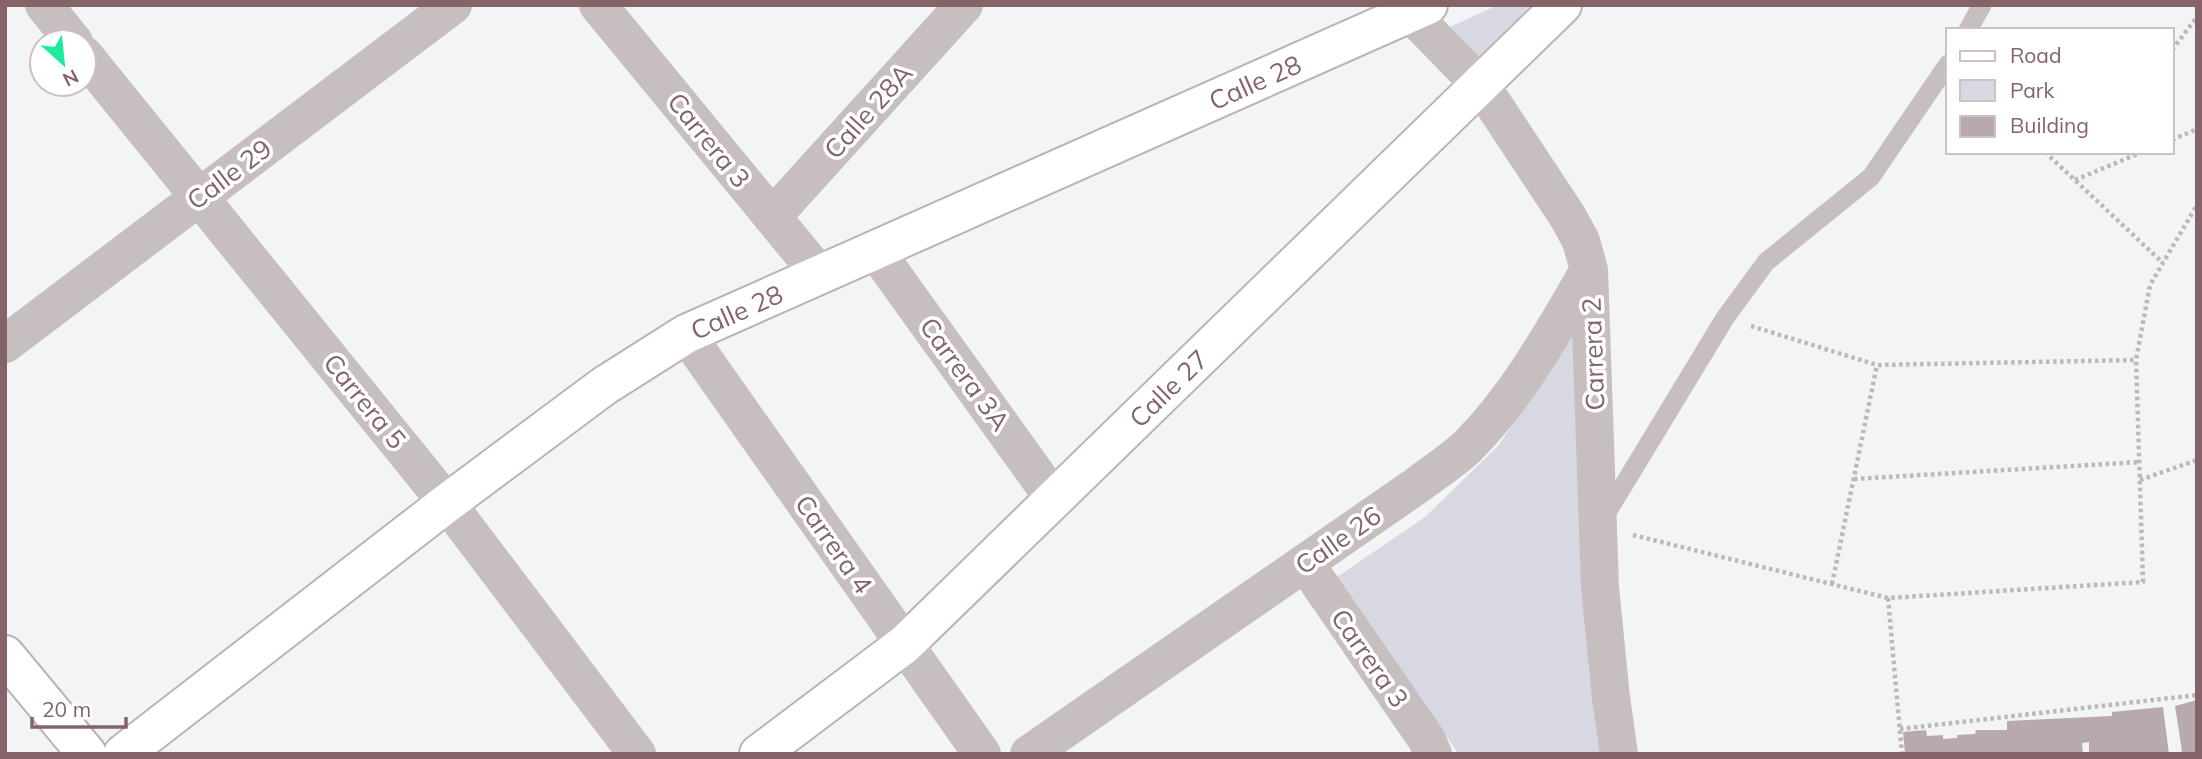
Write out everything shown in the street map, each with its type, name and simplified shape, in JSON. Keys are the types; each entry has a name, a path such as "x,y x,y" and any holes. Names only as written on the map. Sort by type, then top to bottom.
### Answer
{"street":[{"path":"44,5 63,28"},
{"name":"Calle 29","path":"5,344 453,5"},
{"name":"Carrera 3","path":"598,5 820,275"},
{"name":"Calle 28A","path":"772,217 964,5"},
{"name":"Calle 27","path":"760,754 905,644 1562,5"},
{"name":"Carrera 2","path":"1419,9 1480,85 1568,217 1581,241 1589,270 1601,599 1619,754"},
{"name":"Calle 28","path":"123,754 447,503 604,386 686,334 1419,9"},
{"name":"Carrera 5","path":"98,72 447,503 637,754"},
{"name":"Carrera 3A","path":"875,250 1054,499"},
{"name":"Calle 26","path":"1029,754 1416,486 1466,448 1507,402 1589,270"},
{"name":"Carrera 4","path":"686,334 982,754"},
{"name":"Carrera 3","path":"1305,563 1423,749"},
{"path":"5,655 87,754"}],"lane":[{"path":"1969,28 1982,5"},
{"path":"1598,526 1725,318 1766,262 1871,177 1946,67"}],"path":[{"path":"2174,47 2197,17"},
{"path":"2174,139 2197,129"},
{"path":"2047,154 2163,263"},
{"path":"2075,180 2137,154"},
{"path":"1598,526 1888,598 2143,582 2136,360 2150,285 2197,205"},
{"path":"1725,318 1877,365 2136,360"},
{"path":"1832,584 1877,365"},
{"path":"2140,480 2197,460"},
{"path":"1854,479 2140,462"},
{"path":"1888,598 1902,754"},
{"path":"1900,729 2197,695"}],"green space":[{"path":"1498,5 1531,5 1482,60 1450,27"},
{"path":"1580,325 1605,754 1457,754 1337,577 1425,517 1498,446"}],"building":[{"path":"2197,700 2197,754 2177,754 2182,751 2175,706"},
{"path":"2163,707 2169,754 2089,754 2089,742 2082,743 2083,754 1905,754 1903,732 1926,730 1927,736 1957,738 1957,735 1975,734 1976,730 2007,730 2007,721 2112,716 2112,712"}]}
